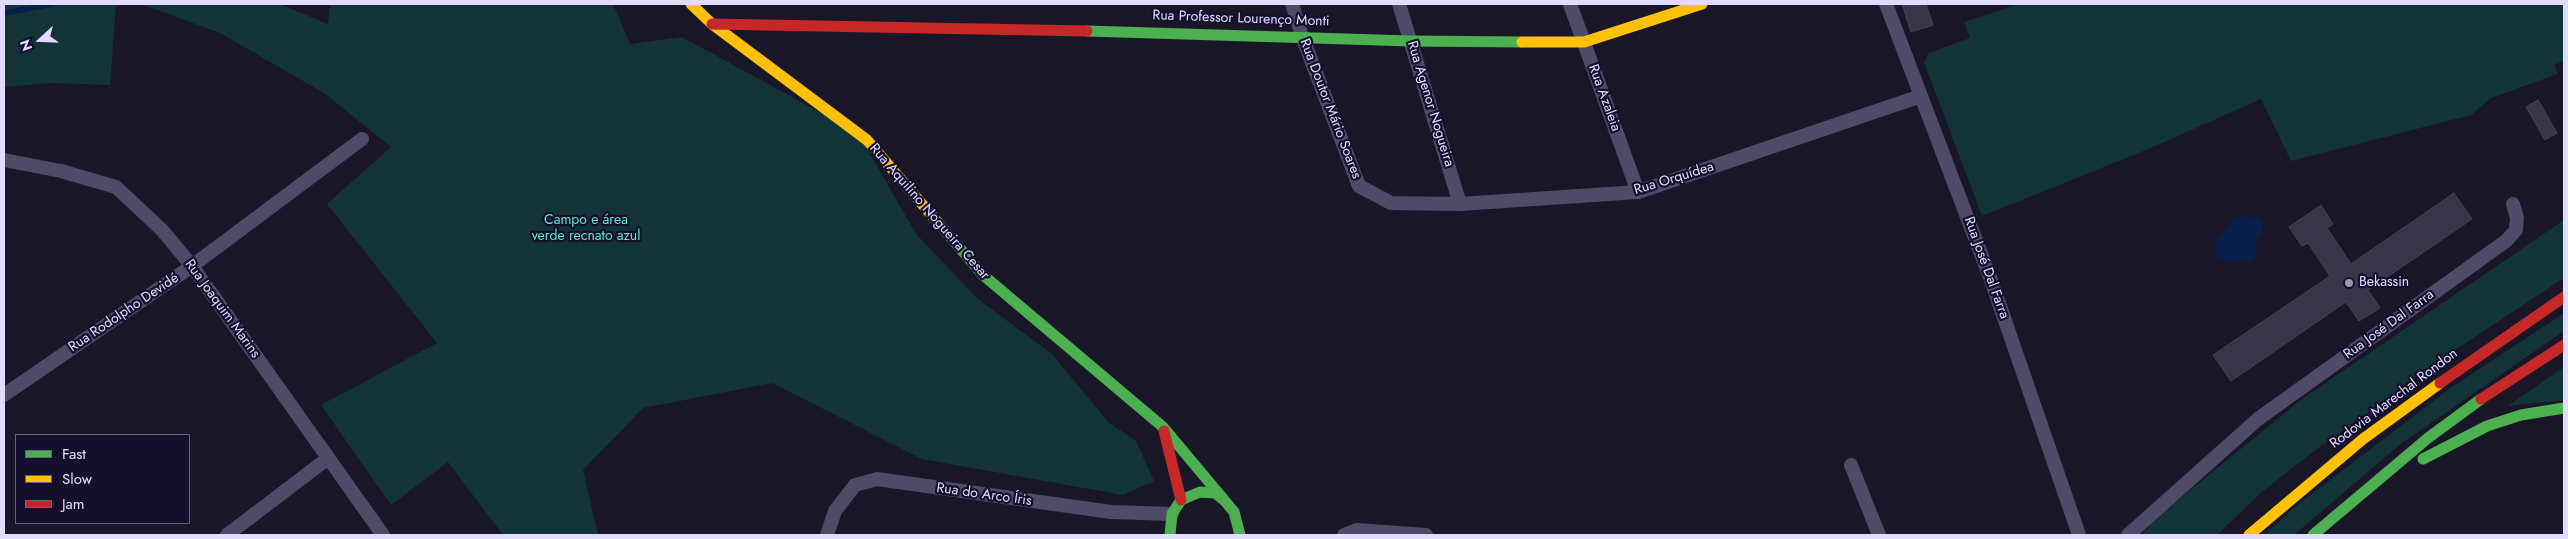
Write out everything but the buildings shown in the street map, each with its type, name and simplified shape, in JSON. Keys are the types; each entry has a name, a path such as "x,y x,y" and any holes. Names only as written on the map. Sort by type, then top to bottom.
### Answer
{"main road":[{"name":"Rua Aquilino Nogueira Cesar","path":"691,4 712,24 867,140 983,276 1163,427 1234,512 1241,535"},
{"name":"Rua Professor Lourenço Monti","path":"712,24 1302,36 1410,41 1584,42 1702,4"},
{"path":"2528,321 2564,291"},
{"name":"Rodovia Marechal Rondon","path":"2249,535 2363,439 2564,297"},
{"path":"2313,535 2339,511 2428,438 2488,394 2564,345"},
{"path":"2339,511 2426,458 2487,426 2522,415 2564,408"},
{"path":"1163,427 1180,500"},
{"path":"1170,535 1172,514 1180,500 1200,492 1215,493 1225,501"}],"street":[{"name":"Rua Doutor Mário Soares","path":"1292,4 1302,36 1359,186"},
{"name":"Rua Agenor Nogueira","path":"1399,4 1460,204"},
{"name":"Rua Azaleia","path":"1570,4 1638,192"},
{"name":"Rua José Dal Farra","path":"1886,4 1991,280 2079,535"},
{"name":"Rua Orquídea","path":"1359,186 1391,204 1460,204 1638,192 1921,96"},
{"name":"Rua Rodolpho Devidé","path":"4,395 192,266 362,139"},
{"name":"Rua Joaquim Marins","path":"4,160 61,171 116,187 162,230 192,266 327,459 383,535"},
{"name":"Rua José Dal Farra","path":"2128,535 2258,419 2506,241 2516,230 2517,218 2513,204"},
{"path":"227,535 327,459"},
{"path":"1851,465 1879,535"},
{"name":"Rua do Arco Íris","path":"828,535 835,511 855,485 877,479 1111,512 1172,514"},
{"path":"1344,535 1357,530 1426,535"}],"green space":[{"path":"4,4 116,4 110,85 52,83 4,87"},
{"name":"Campo e área verde recnato azul","path":"141,4 279,4 328,24 330,4 613,4 630,44 682,37 858,133 916,234 978,299 1053,355 1108,422 1136,441 1154,481 1123,495 922,459 772,383 643,408 583,470 598,535 503,535 448,462 391,505 321,405 437,343 327,204 391,147 324,93 220,33"},
{"path":"2019,4 2564,4 2564,61 2554,65 2558,74 2491,98 2471,115 2291,161 2261,99 2151,148 1982,216 1924,62 1929,53 1970,38 1964,22"},
{"path":"2564,220 2564,278 2440,360 2309,455 2263,491 2217,535 2142,535 2156,518 2302,399"},
{"path":"2564,313 2564,331 2402,443 2294,535 2264,535 2295,507 2449,389"},
{"path":"2564,367 2564,400 2508,406"}],"water":[{"path":"2244,215 2261,220 2264,231 2256,238 2256,255 2251,260 2228,262 2219,257 2214,250 2215,243 2231,221"}],"waterway":[{"path":"4,13 54,4"}],"traffic: fast":[{"path":"1087,31 1411,41 1522,42"},
{"path":"940,225 983,275 1163,427 1225,501"},
{"path":"2313,535 2428,438 2481,399"},
{"path":"2423,459 2487,426 2521,415 2564,408"},
{"path":"1170,535 1172,514 1181,500 1200,492 1215,493 1225,501 1234,512 1240,535"}],"traffic: slow":[{"path":"691,4 712,24 867,140 940,225"},
{"path":"1522,42 1584,42 1702,4"},
{"path":"2249,535 2363,439 2440,383"}],"traffic: jam":[{"path":"712,24 1087,31"},
{"path":"2440,383 2564,297"},
{"path":"2481,399 2564,345"},
{"path":"1164,431 1181,500"}],"place":[{"name":"Bekassin","path":"2349,283"}]}
